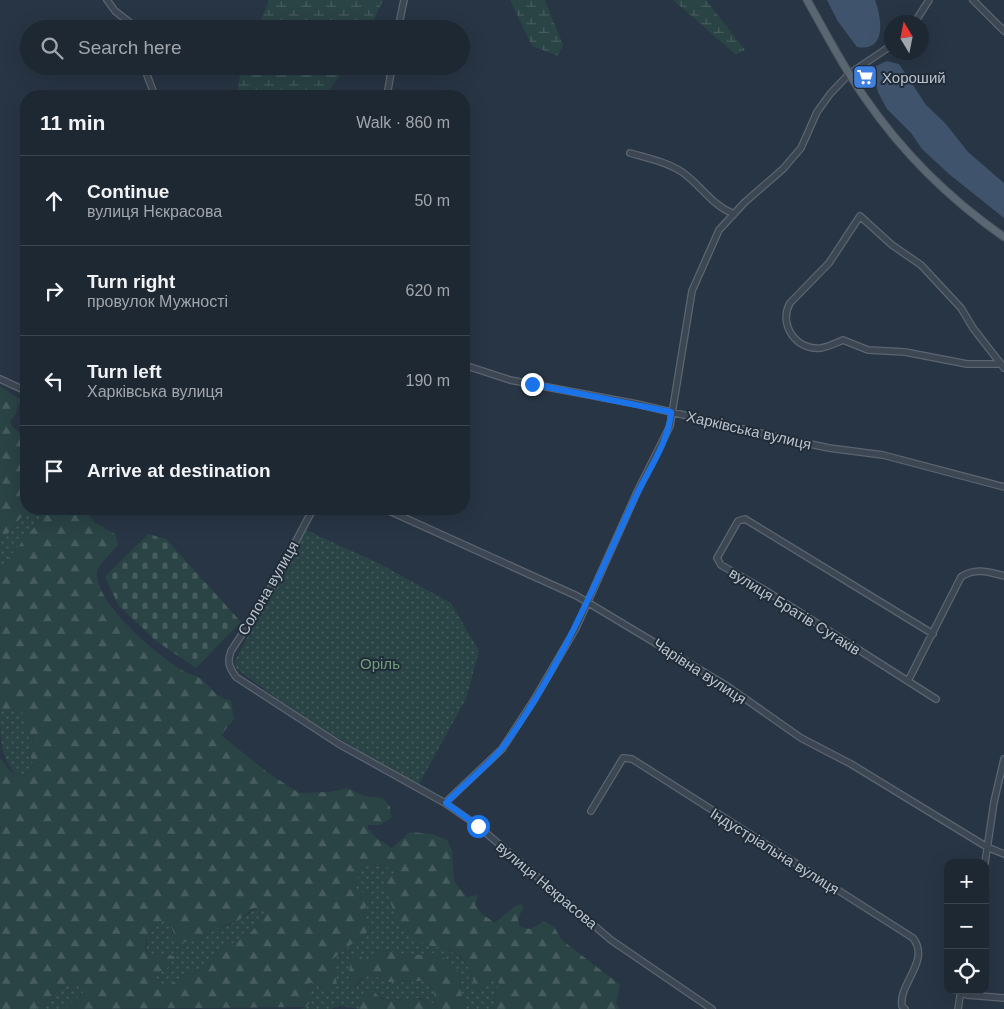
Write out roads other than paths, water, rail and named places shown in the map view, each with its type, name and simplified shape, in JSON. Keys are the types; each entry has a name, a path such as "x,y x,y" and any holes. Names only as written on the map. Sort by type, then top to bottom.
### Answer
{"main road":[{"path":"807,0 849,74 907,153 942,186 1004,237"}],"street":[{"path":"107,0 127,20"},
{"path":"400,20 404,0"},
{"path":"919,15 929,0"},
{"path":"973,0 1004,31"},
{"path":"446,803 502,749 572,636 670,426 692,290 719,230 784,169 801,148 817,112 830,94 849,74 884,50"},
{"path":"147,75 153,90"},
{"path":"388,90 390,75"},
{"path":"630,153 668,165 682,172 713,203 734,214"},
{"path":"860,216 892,245 921,265 962,308 973,328 1001,366 968,364 905,352 868,350 843,340 820,348 807,346 789,333 785,323 786,310 790,303 829,263 860,216"},
{"name":"Харківська вулиця","path":"470,367 510,380 671,412 806,444 883,455 1004,487"},
{"path":"0,379 20,388"},
{"name":"Солона вулиця","path":"229,668 228,660 231,651 265,599 310,515"},
{"name":"Чарівна вулиця","path":"399,515 554,584 587,601 727,686 801,738 851,764 901,796 949,821 987,847 1004,854"},
{"name":"вулиця Братів Сугаків","path":"908,681 763,589 720,565 717,558 736,523 740,519 745,519 933,634"},
{"path":"936,699 908,681 961,577 973,571 983,571 1004,576"},
{"name":"вулиця Нєкрасова","path":"229,668 236,677 339,744 446,803 478,826 610,940 712,1009"},
{"name":"Індустріальна вулиця","path":"591,811 623,758 632,759 913,938 918,944 919,955 909,983 900,998 905,1009"},
{"path":"986,859 1004,759"},
{"path":"958,1009 960,994"},
{"path":"966,994 1004,998"}],"water":[{"path":"827,0 875,0 880,25 878,39 867,47 857,47 837,20"},
{"path":"887,61 899,64 926,105 945,123 968,152 1004,183 1004,218 949,174 922,149 911,133 887,109 878,92 873,71 876,66"}],"place":[{"name":"Хороший","path":"865,77"}],"park label":[{"name":"Оріль","path":"380,663"}]}
